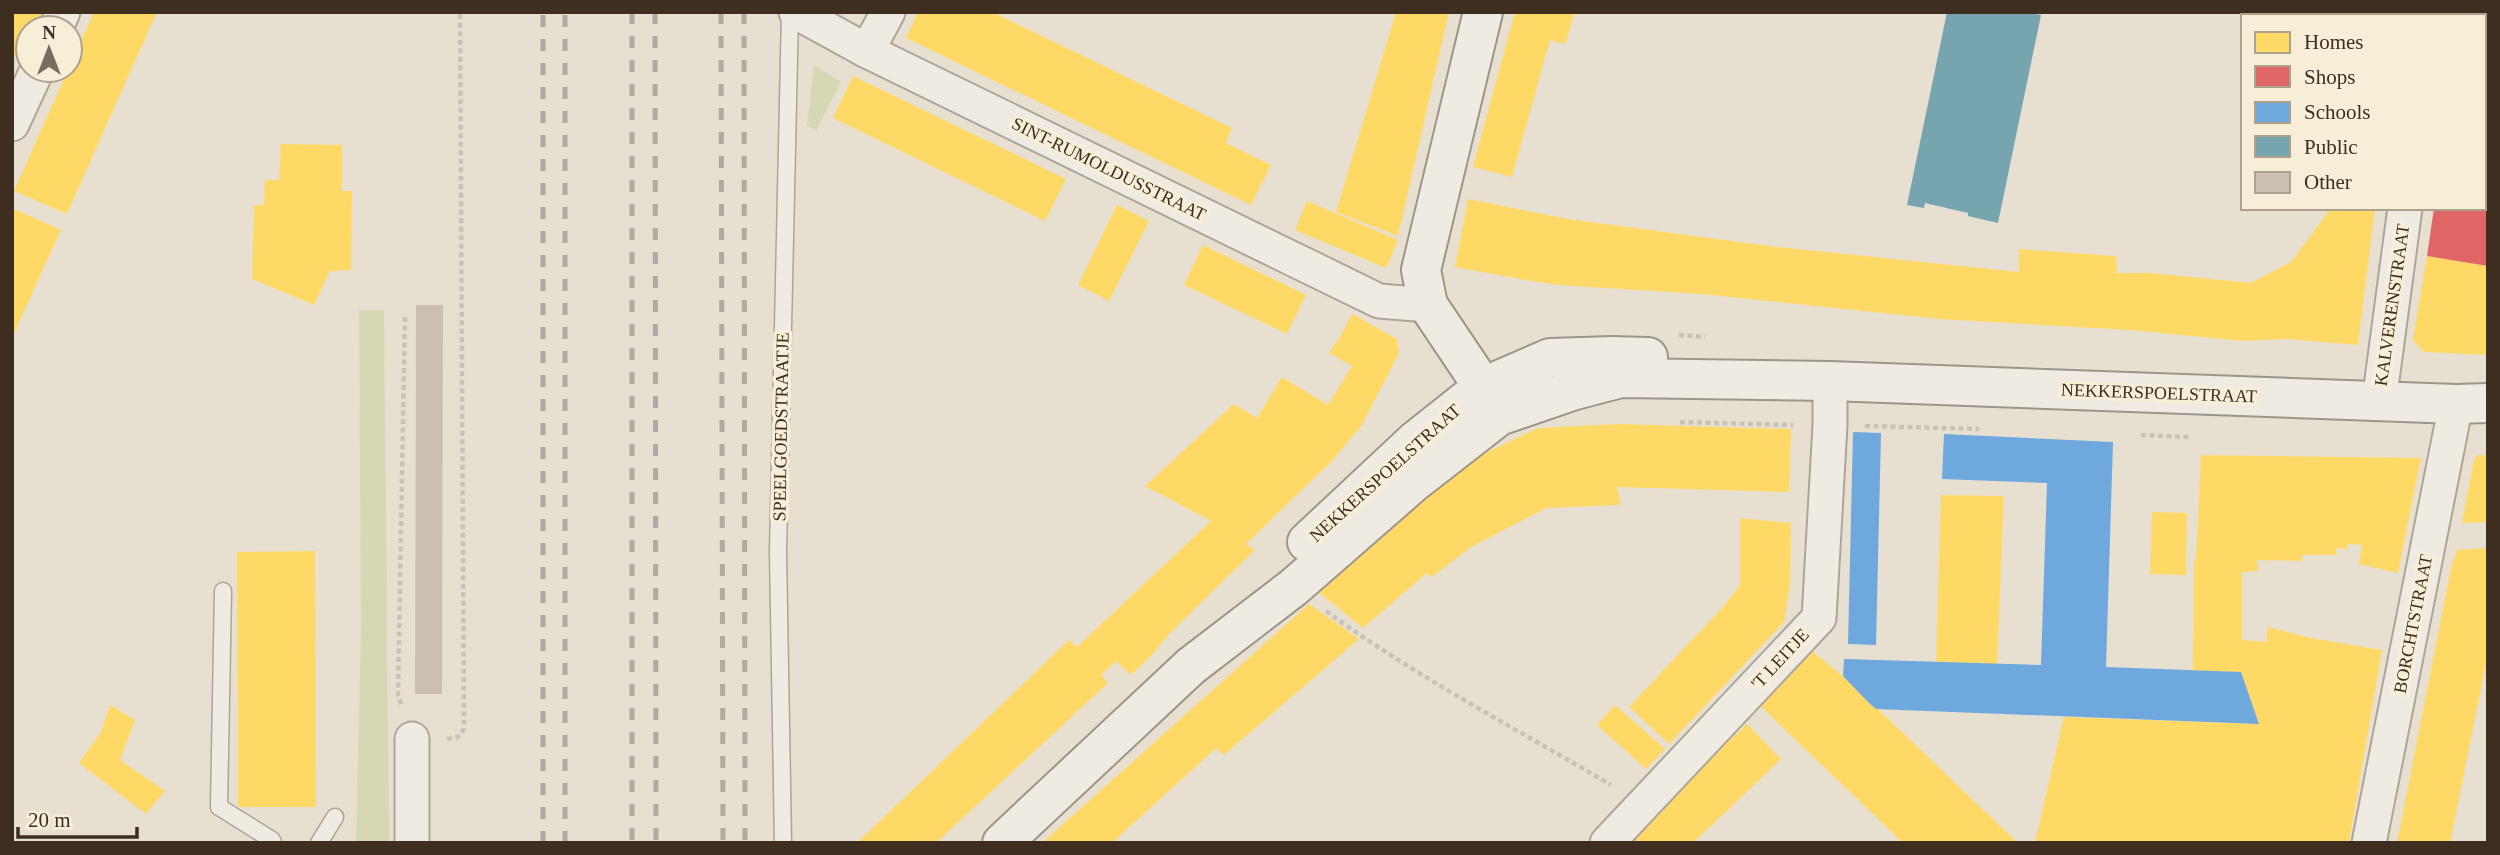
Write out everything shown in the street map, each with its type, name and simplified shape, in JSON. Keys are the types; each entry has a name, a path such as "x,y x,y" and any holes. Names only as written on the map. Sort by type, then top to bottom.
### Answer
{"main road":[{"path":"1483,12 1421,270 1428,305 1491,402"},
{"name":"NEKKERSPOELSTRAAT","path":"1191,666 1255,591 1415,441 1491,402 1575,390 1621,378 1830,381 2472,404"},
{"name":"NEKKERSPOELSTRAAT","path":"1002,843 1191,666 1294,587 1413,483 1491,402"}],"street":[{"name":"SINT-RUMOLDUSSTRAAT","path":"796,12 867,51 1379,301 1428,305"},
{"path":"867,51 888,12"},
{"path":"12,124 31,84"},
{"name":"KALVERENSTRAAT","path":"2379,402 2405,210"},
{"name":"'T LEITJE","path":"1607,843 1819,618 1830,381"},
{"name":"BORCHTSTRAAT","path":"2369,843 2451,441 2472,404"},
{"path":"412,739 412,843"}],"lane":[{"name":"SPEELGOEDSTRAATJE","path":"783,843 778,552 790,12"},
{"path":"223,591 219,807 272,840 272,843"},
{"path":"319,843 335,817"}],"path":[{"path":"450,739 458,737 464,729 460,12"},
{"path":"405,314 398,695 412,739"},
{"path":"1294,587 1354,632 1643,804"}],"green space":[{"path":"814,65 841,82 816,131 807,125"},
{"path":"359,310 384,310 389,843 356,843 361,631"}],"building: Homes":[{"path":"12,12 42,12 14,14 14,55"},
{"path":"94,12 157,12 67,214 14,191 62,84 84,84 84,34"},
{"path":"918,12 992,12 1232,128 1226,143 1271,165 1251,205 906,38"},
{"path":"1396,12 1449,12 1398,236 1336,212"},
{"path":"1515,12 1575,12 1565,44 1550,40 1512,177 1473,167"},
{"path":"2317,12 2401,12 2400,14 2312,14"},
{"path":"2488,12 2488,42 2486,14 2460,14"},
{"path":"853,76 1066,179 1045,221 833,118"},
{"path":"281,144 342,145 342,191 352,191 351,270 330,271 314,305 252,279 254,205 264,205 265,180 279,180"},
{"path":"1468,199 1568,219 1769,246 2019,272 2019,249 2116,256 2117,273 2152,273 2251,283 2291,262 2327,214 2327,210 2375,210 2358,345 2285,339 2244,341 2129,330 1939,319 1701,294 1558,285 1455,267"},
{"path":"1307,201 1398,240 1386,268 1295,230"},
{"path":"1117,205 1149,221 1109,301 1078,285"},
{"path":"12,208 61,230 12,338"},
{"path":"1203,245 1306,295 1287,334 1184,285"},
{"path":"2427,256 2488,266 2488,355 2424,352 2413,340"},
{"path":"1352,314 1397,339 1399,353 1362,425 1331,462 1246,544 1255,550 1131,675 1116,661 1101,675 1108,683 936,843 857,843 1069,640 1077,647 1211,521 1145,486 1234,404 1257,418 1282,377 1328,405 1352,366 1329,353"},
{"path":"1619,424 1791,429 1789,492 1617,487 1621,505 1546,508 1471,547 1432,577 1427,573 1363,628 1317,591 1466,462 1538,428"},
{"path":"2201,455 2421,458 2398,573 2359,564 2362,545 2347,544 2347,549 2336,548 2336,555 2302,555 2302,561 2257,560 2258,571 2242,572 2242,640 2266,642 2268,627 2311,638 2382,650 2349,843 2035,842 2064,717 2259,724 2241,672 2193,671 2194,560"},
{"path":"2479,455 2488,455 2488,522 2462,523 2474,459"},
{"path":"1941,495 2004,496 1997,664 1936,662"},
{"path":"2152,512 2187,513 2186,575 2150,574"},
{"path":"1740,518 1791,523 1790,583 1784,622 1669,744 1629,707 1722,608 1740,585"},
{"path":"2488,548 2488,653 2450,843 2397,843 2451,568 2457,550"},
{"path":"315,551 316,807 238,807 237,552"},
{"path":"1309,604 1359,639 1224,755 1216,748 1112,843 1042,843"},
{"path":"1803,644 1843,676 2018,843 1903,843 1752,698"},
{"path":"110,705 135,720 120,760 165,791 146,814 79,763 101,732"},
{"path":"1615,705 1665,749 1646,769 1597,725"},
{"path":"1747,724 1781,759 1714,823 1692,843 1621,843"}],"building: Shops":[{"path":"2488,90 2488,266 2427,256 2434,210 2486,210"}],"building: Schools":[{"path":"1853,432 1881,433 1876,645 1848,644"},
{"path":"1944,434 2113,442 2106,667 2241,672 2259,724 1876,709 1868,702 1843,676 1844,659 2041,665 2047,483 1942,479"}],"building: Public":[{"path":"1947,12 2025,12 2041,15 1998,223 1925,203 1924,208 1907,205"}],"building: Other":[{"path":"416,305 443,305 442,694 415,694"}],"railway":[{"path":"543,12 543,843"},
{"path":"565,12 565,843"},
{"path":"632,12 632,843"},
{"path":"655,12 656,843"},
{"path":"721,12 723,843"},
{"path":"744,12 745,843"}]}
